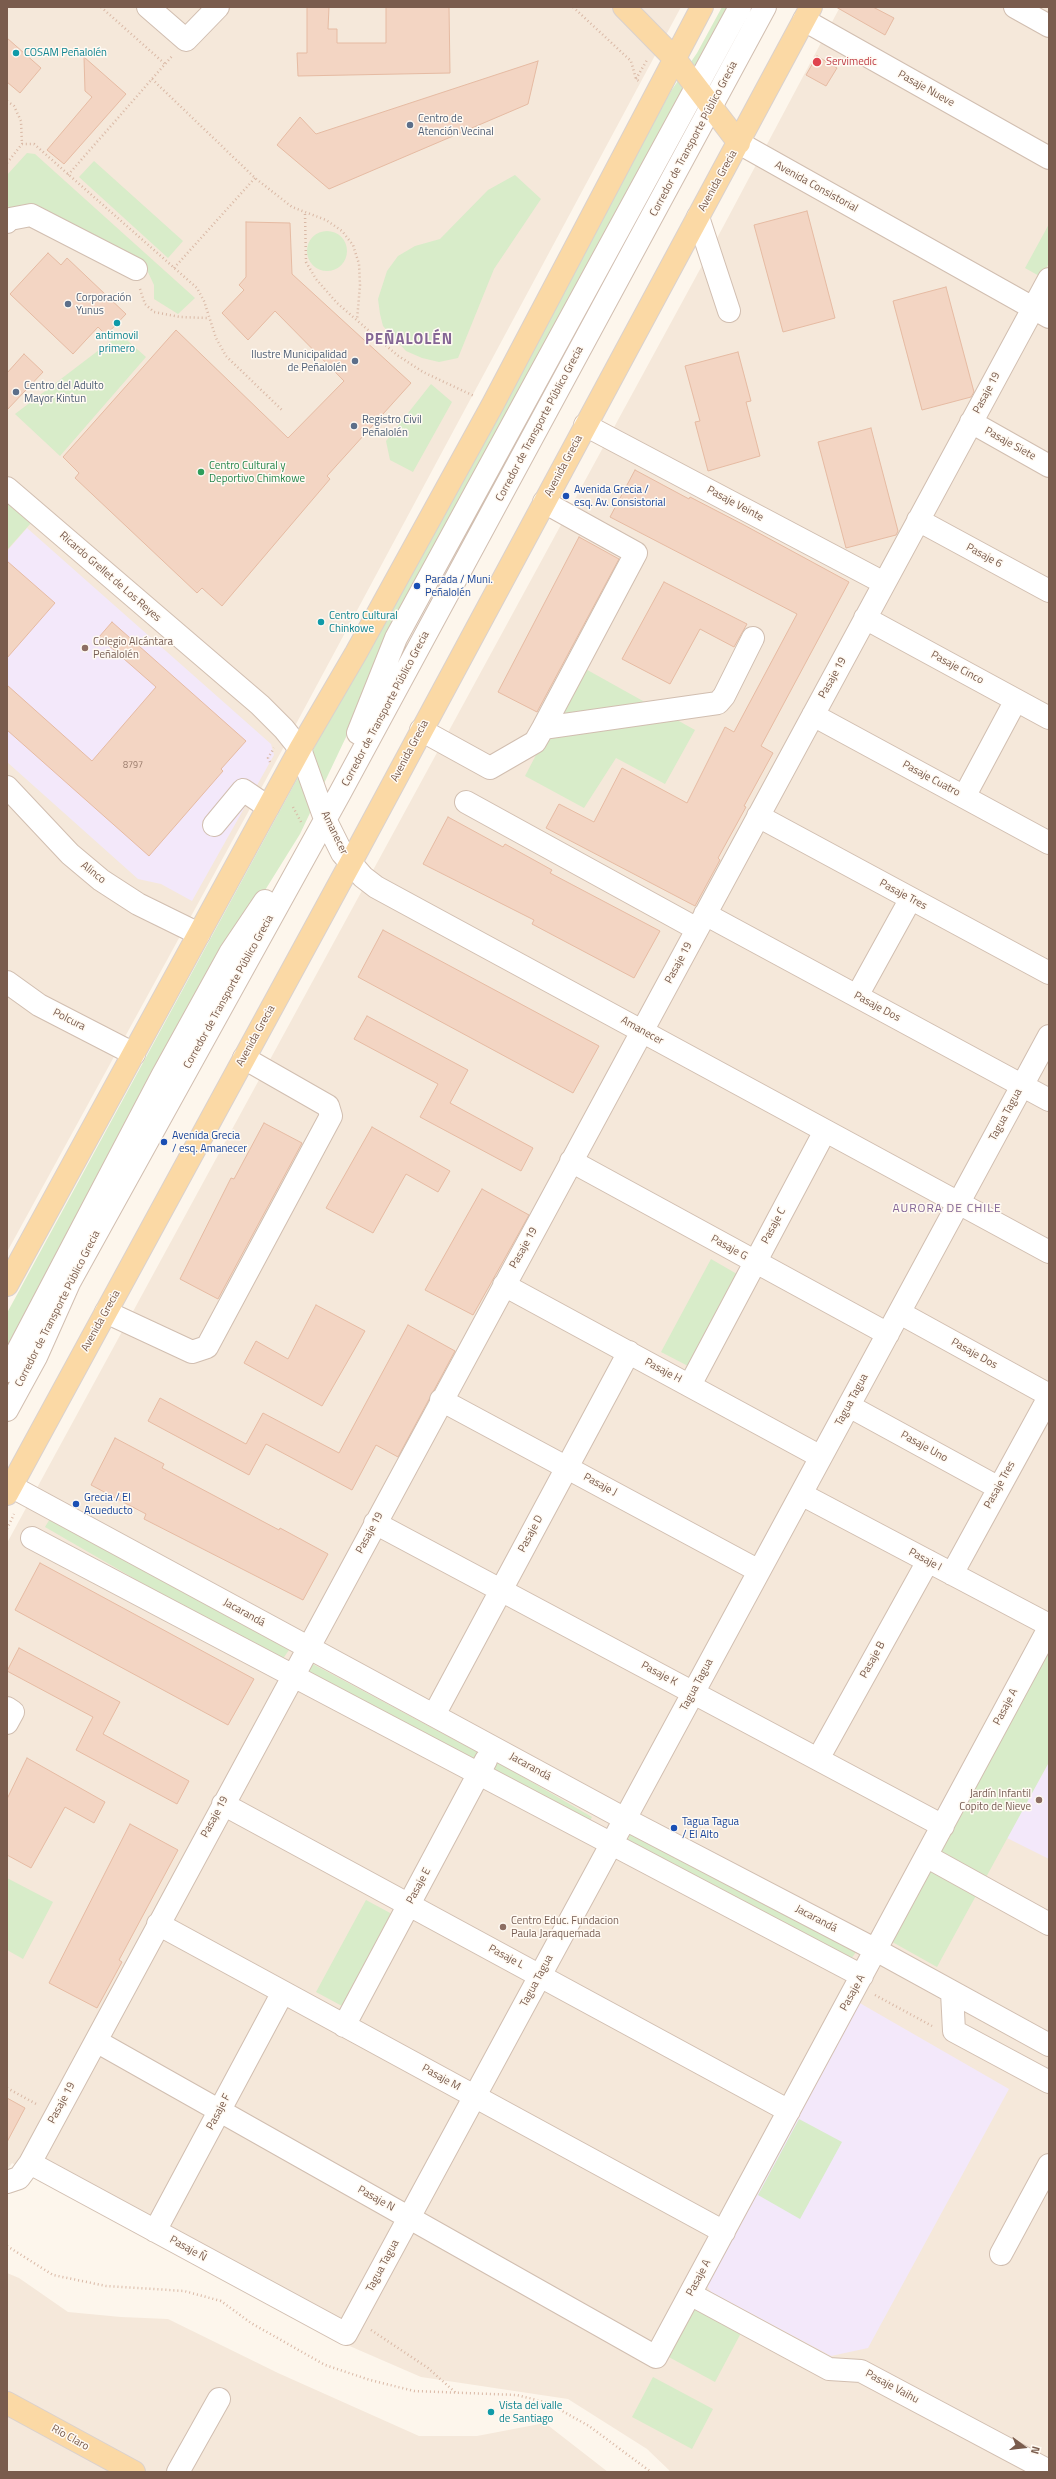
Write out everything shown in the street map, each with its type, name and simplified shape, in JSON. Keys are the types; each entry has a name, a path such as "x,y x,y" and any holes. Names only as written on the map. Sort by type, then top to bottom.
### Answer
{"main road":[{"name":"Avenida Consistorial","path":"624,7 675,59 739,143"},
{"path":"7,1285 268,807 356,653 492,404 702,7"},
{"name":"Avenida Grecia","path":"9,1494 739,143 807,14"},
{"name":"Río Claro","path":"7,2403 134,2472"}],"street":[{"path":"148,7 186,40 218,7"},
{"name":"Corredor de Transporte Público Grecia","path":"7,1371 80,1229 227,960 323,812 365,718 396,638 740,7"},
{"name":"Corredor de Transporte Público Grecia","path":"7,1410 36,1357 69,1283 323,812 764,7"},
{"path":"1015,7 1049,26"},
{"name":"Pasaje Nueve","path":"807,14 1049,158"},
{"name":"Avenida Consistorial","path":"739,143 1041,312"},
{"path":"7,222 10,219 31,216 136,269"},
{"path":"698,217 729,311"},
{"name":"Pasaje 19","path":"9,2182 19,2178 30,2163 222,1804 642,1032 971,422 1041,312 1049,279"},
{"name":"Pasaje Siete","path":"971,422 1049,466"},
{"name":"Pasaje Veinte","path":"586,425 884,583"},
{"name":"Ricardo Grellet de Los Reyes","path":"7,488 260,705 284,729 300,749"},
{"path":"421,730 490,768 535,742 543,728 636,553 544,502"},
{"name":"Pasaje 6","path":"918,520 1049,591"},
{"name":"Pasaje Cinco","path":"865,618 1049,718"},
{"path":"543,728 718,703 724,696 753,638"},
{"path":"964,797 1016,700"},
{"name":"Pasaje Cuatro","path":"813,715 1049,843"},
{"name":"Amanecer","path":"300,749 323,812 342,853 350,864 376,887 1049,1252"},
{"name":"Alinco","path":"7,787 70,854 101,880 138,904 199,934"},
{"path":"214,826 243,790 268,807"},
{"name":"Pasaje Dos","path":"466,802 701,922 857,996 1049,1100"},
{"name":"Pasaje Tres","path":"758,816 910,900 1049,973"},
{"path":"857,996 910,900"},
{"name":"Polcura","path":"10,992 39,1005 134,1054"},
{"name":"Tagua Tagua","path":"350,2327 1049,1036"},
{"path":"106,1312 192,1352 207,1347 331,1116 328,1106 244,1058"},
{"name":"Pasaje C","path":"690,1385 825,1131"},
{"name":"Pasaje G","path":"571,1161 888,1334"},
{"name":"Pasaje H","path":"504,1285 822,1457"},
{"name":"Pasaje Dos","path":"900,1312 1049,1396"},
{"name":"Pasaje D","path":"434,1715 629,1352"},
{"name":"Pasaje Tres","path":"952,1574 1049,1396"},
{"name":"Pasaje J","path":"441,1400 759,1571"},
{"name":"Pasaje Uno","path":"849,1406 999,1488"},
{"name":"Jacarandá","path":"9,1494 308,1648 625,1819 876,1950 1049,2045"},
{"name":"Pasaje I","path":"801,1494 1049,1625"},
{"name":"Pasaje K","path":"375,1523 943,1826"},
{"path":"32,1538 862,1976"},
{"name":"Pasaje B","path":"818,1759 928,1561"},
{"name":"Pasaje A","path":"656,2357 1049,1628"},
{"path":"7,1708 13,1712 7,1723"},
{"name":"Pasaje E","path":"344,2026 493,1747"},
{"name":"Pasaje L","path":"222,1804 789,2111"},
{"path":"926,1856 1049,1924"},
{"name":"Pasaje M","path":"158,1924 724,2232"},
{"name":"Pasaje F","path":"155,2231 283,1992"},
{"path":"952,1992 954,2031 1049,2082"},
{"name":"Pasaje N","path":"96,2041 656,2357"},
{"name":"Pasaje Ñ","path":"30,2163 155,2231 350,2327"},
{"path":"1001,2254 1049,2165"},
{"name":"Pasaje Vaihu","path":"690,2294 829,2368 861,2371 1049,2471"},
{"path":"178,2472 219,2399"}],"path":[{"path":"101,7 165,64"},
{"path":"573,7 631,62 636,79"},
{"path":"68,176 186,40"},
{"path":"152,79 256,178 292,207 305,214 326,220 342,231 353,244 359,264 360,285 357,320"},
{"path":"7,101 14,106 21,121 22,144"},
{"path":"174,268 256,178"},
{"path":"305,214 306,262 316,279 337,303 397,355 423,372 492,404"},
{"path":"136,269 140,295 145,304 154,312 180,317 208,318"},
{"path":"7,1529 15,1514 9,1494"},
{"path":"7,2088 56,2115"},
{"path":"7,2246 53,2275 106,2286 184,2291 221,2301 251,2324 325,2365 414,2391 457,2394 517,2395 548,2403 588,2426 651,2472"},
{"path":"350,2327 428,2368 457,2394"}],"shaded area":[{"path":"7,7 681,7 281,752 7,1252"},
{"path":"840,7 1049,7 1049,2472 671,2472 647,2449 568,2399 421,2377 345,2344 12,2163 7,2170 7,1543 723,227"},
{"name":"Colegio Alcántara Peñalolén","path":"27,528 271,744 274,755 192,901 161,884 138,879 7,762 7,551"},
{"name":"Jardín Infantil Copito de Nieve","path":"1049,1762 1049,1859 1007,1838"},
{"path":"858,2002 1009,2089 868,2348 831,2356 711,2292 705,2283"},
{"path":"7,2273 19,2278 68,2312 121,2317 168,2319 278,2373 419,2436 477,2436 545,2423 608,2472 7,2472"}],"green space":[{"path":"722,7 735,7 356,716 300,834 221,961 7,1361 7,1313 671,91 697,53"},
{"path":"27,153 35,154 195,298 178,314 154,299 154,285 147,270 140,263 43,208 29,204 21,205 12,210 7,205 7,175"},
{"path":"94,161 183,241 168,258 79,177"},
{"path":"515,175 541,199 494,269 458,358 439,362 422,358 406,351 383,326 380,314 378,299 387,271 398,256 415,246 440,239 488,190"},
{"path":"1049,224 1049,263 1041,277 1025,268"},
{"path":"327,231 341,237 347,251 341,265 327,271 313,265 307,251 313,237"},
{"path":"120,334 146,357 60,456 15,414"},
{"path":"431,384 452,402 413,472 390,460 386,441"},
{"path":"7,502 31,523 7,550"},
{"path":"582,667 695,730 665,784 616,758 584,808 525,776"},
{"path":"711,1259 737,1274 688,1366 661,1352"},
{"path":"51,1517 289,1650 280,1663 45,1527"},
{"path":"1049,1645 1049,1762 937,1967 887,1939"},
{"path":"309,1662 479,1753 469,1770 299,1680"},
{"path":"497,1762 592,1817 585,1830 487,1779"},
{"path":"631,1832 856,1952 841,1973 622,1854"},
{"path":"7,1878 53,1902 23,1959 7,1950"},
{"path":"366,1900 392,1914 342,2006 316,1992"},
{"path":"799,2119 842,2142 800,2219 758,2195"},
{"path":"691,2306 741,2333 715,2382 665,2355"},
{"path":"653,2377 713,2409 692,2449 632,2417"}],"building":[{"path":"307,7 329,7 328,29 337,29 337,43 386,43 386,7 449,7 450,73 298,76 297,53 307,53"},
{"path":"836,7 873,7 894,18 885,35"},
{"name":"COSAM Peñalolén","path":"7,38 41,68 20,93 7,82"},
{"path":"817,56 837,68 826,86 806,75"},
{"path":"84,57 126,94 64,164 47,150 92,97 85,91"},
{"name":"Centro de Atención Vecinal","path":"538,61 528,104 329,189 277,145 300,117 316,134"},
{"path":"807,211 835,318 783,332 754,225"},
{"name":"Centro Cultural y Deportivo Chimkowe","path":"246,222 290,223 292,274 411,383 327,476 330,479 222,606 202,588 197,593 75,478 79,473 63,457 176,330 288,438 344,381 275,311 248,340 222,313 244,290 239,285 246,277"},
{"name":"Corporación Yunus","path":"48,253 61,265 67,258 126,314 106,335 98,327 73,354 10,294"},
{"path":"946,287 974,392 971,397 922,410 893,301"},
{"path":"738,352 751,401 746,402 760,456 708,471 695,422 700,421 685,366"},
{"name":"Centro del Adulto Mayor Kintun","path":"24,354 43,372 7,410 7,373"},
{"path":"871,428 898,531 896,535 846,548 818,442"},
{"path":"635,470 689,499 690,497 744,525 849,582 761,746 773,753 744,806 746,807 718,858 720,860 695,906 546,828 559,804 594,822 622,768 687,803 725,727 734,732 797,614 610,517"},
{"path":"579,537 619,559 537,712 498,692"},
{"path":"7,561 55,603 7,658"},
{"path":"664,582 747,624 734,647 700,629 670,684 622,659"},
{"path":"112,622 246,741 221,769 223,771 149,856 7,730 7,685 92,761 156,687 99,637"},
{"path":"448,817 503,847 505,844 552,870 550,873 660,931 634,978 532,924 534,920 423,864"},
{"path":"383,930 599,1046 573,1093 358,977"},
{"path":"367,1016 468,1070 450,1103 533,1148 521,1171 420,1117 438,1084 354,1039"},
{"path":"264,1123 302,1143 218,1299 180,1279 231,1178 234,1179"},
{"path":"372,1127 450,1171 438,1192 406,1174 373,1233 326,1208"},
{"path":"482,1189 529,1215 473,1315 425,1290"},
{"path":"316,1305 365,1331 322,1406 244,1363 256,1341 288,1359"},
{"path":"408,1325 455,1351 398,1457 376,1445 352,1490 266,1444 249,1475 148,1421 160,1398 246,1444 263,1413 339,1453"},
{"path":"115,1438 164,1464 162,1468 279,1530 280,1528 328,1554 303,1600 144,1519 146,1514 91,1485"},
{"path":"40,1563 254,1679 228,1725 15,1610"},
{"path":"19,1648 120,1702 103,1734 189,1781 177,1804 76,1750 93,1717 7,1671"},
{"path":"27,1758 105,1802 94,1823 65,1807 31,1868 7,1855 7,1799"},
{"path":"130,1824 178,1850 119,1960 122,1962 97,2008 49,1983"},
{"path":"7,2098 25,2108 7,2142"}],"place":[{"name":"COSAM Peñalolén","path":"16,53"},
{"name":"Servimedic","path":"817,62"},
{"name":"Centro de Atención Vecinal","path":"410,125"},
{"name":"Corporación Yunus","path":"68,304"},
{"name":"antimovil primero","path":"117,323"},
{"name":"Ilustre Municipalidad de Peñalolén","path":"355,361"},
{"name":"Centro del Adulto Mayor Kintun","path":"16,392"},
{"name":"Registro Civil Peñalolén","path":"354,426"},
{"name":"Centro Cultural y Deportivo Chimkowe","path":"201,472"},
{"name":"Avenida Grecia / esq. Av. Consistorial","path":"566,496"},
{"name":"Parada / Muni. Peñalolén","path":"417,586"},
{"name":"Centro Cultural Chinkowe","path":"321,622"},
{"name":"Colegio Alcántara Peñalolén","path":"85,648"},
{"name":"Avenida Grecia / esq. Amanecer","path":"164,1142"},
{"name":"Grecia / El Acueducto","path":"76,1504"},
{"name":"Jardín Infantil Copito de Nieve","path":"1039,1800"},
{"name":"Tagua Tagua / El Alto","path":"674,1828"},
{"name":"Centro Educ. Fundacion Paula Jaraquemada","path":"503,1927"},
{"name":"Vista del valle de Santiago","path":"491,2412"}],"district":[{"name":"PEÑALOLÉN","path":"409,340"},
{"name":"AURORA DE CHILE","path":"947,1209"}]}
